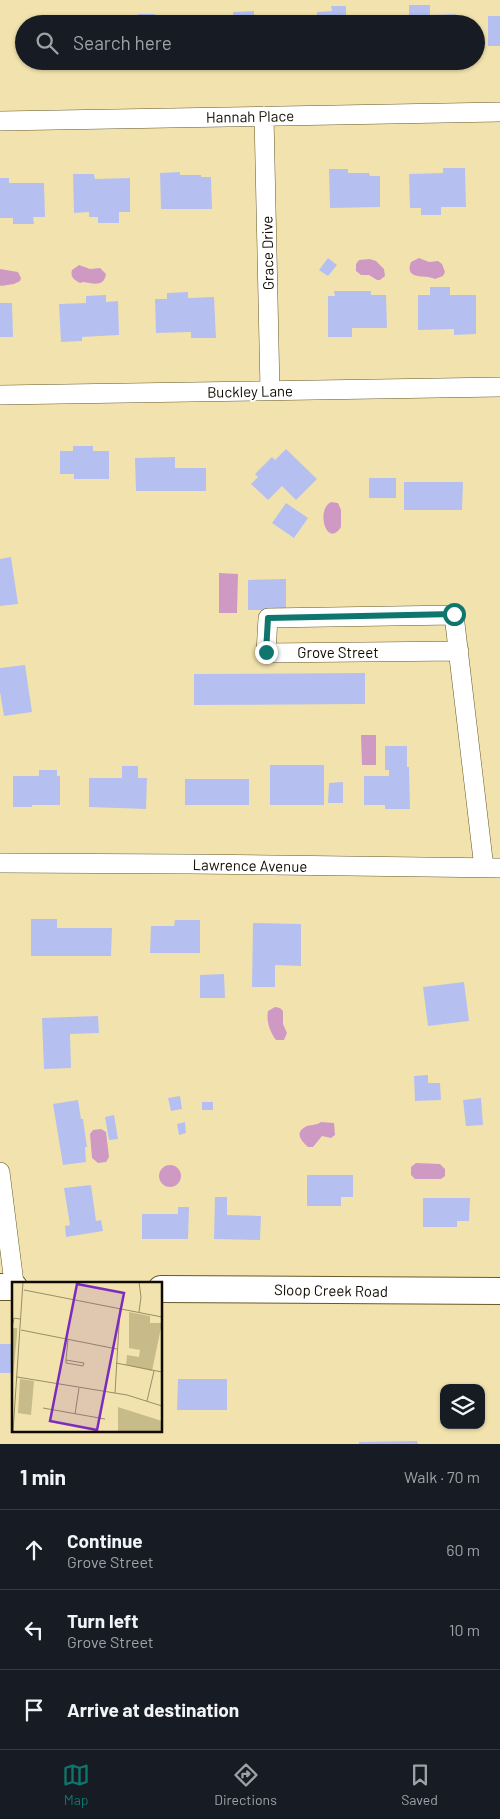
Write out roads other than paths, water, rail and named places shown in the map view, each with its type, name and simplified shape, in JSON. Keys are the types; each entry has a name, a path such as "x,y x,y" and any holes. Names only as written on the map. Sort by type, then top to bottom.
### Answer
{"street":[{"name":"Hannah Place","path":"0,121 500,112"},
{"name":"Grace Drive","path":"264,116 270,390"},
{"name":"Buckley Lane","path":"0,395 500,387"},
{"name":"Grove Street","path":"459,651 266,652 268,618 454,614 492,868"},
{"name":"Lawrence Avenue","path":"0,863 492,868"},
{"path":"0,1172 14,1282"},
{"name":"Sloop Creek Road","path":"162,1289 500,1291"}]}
